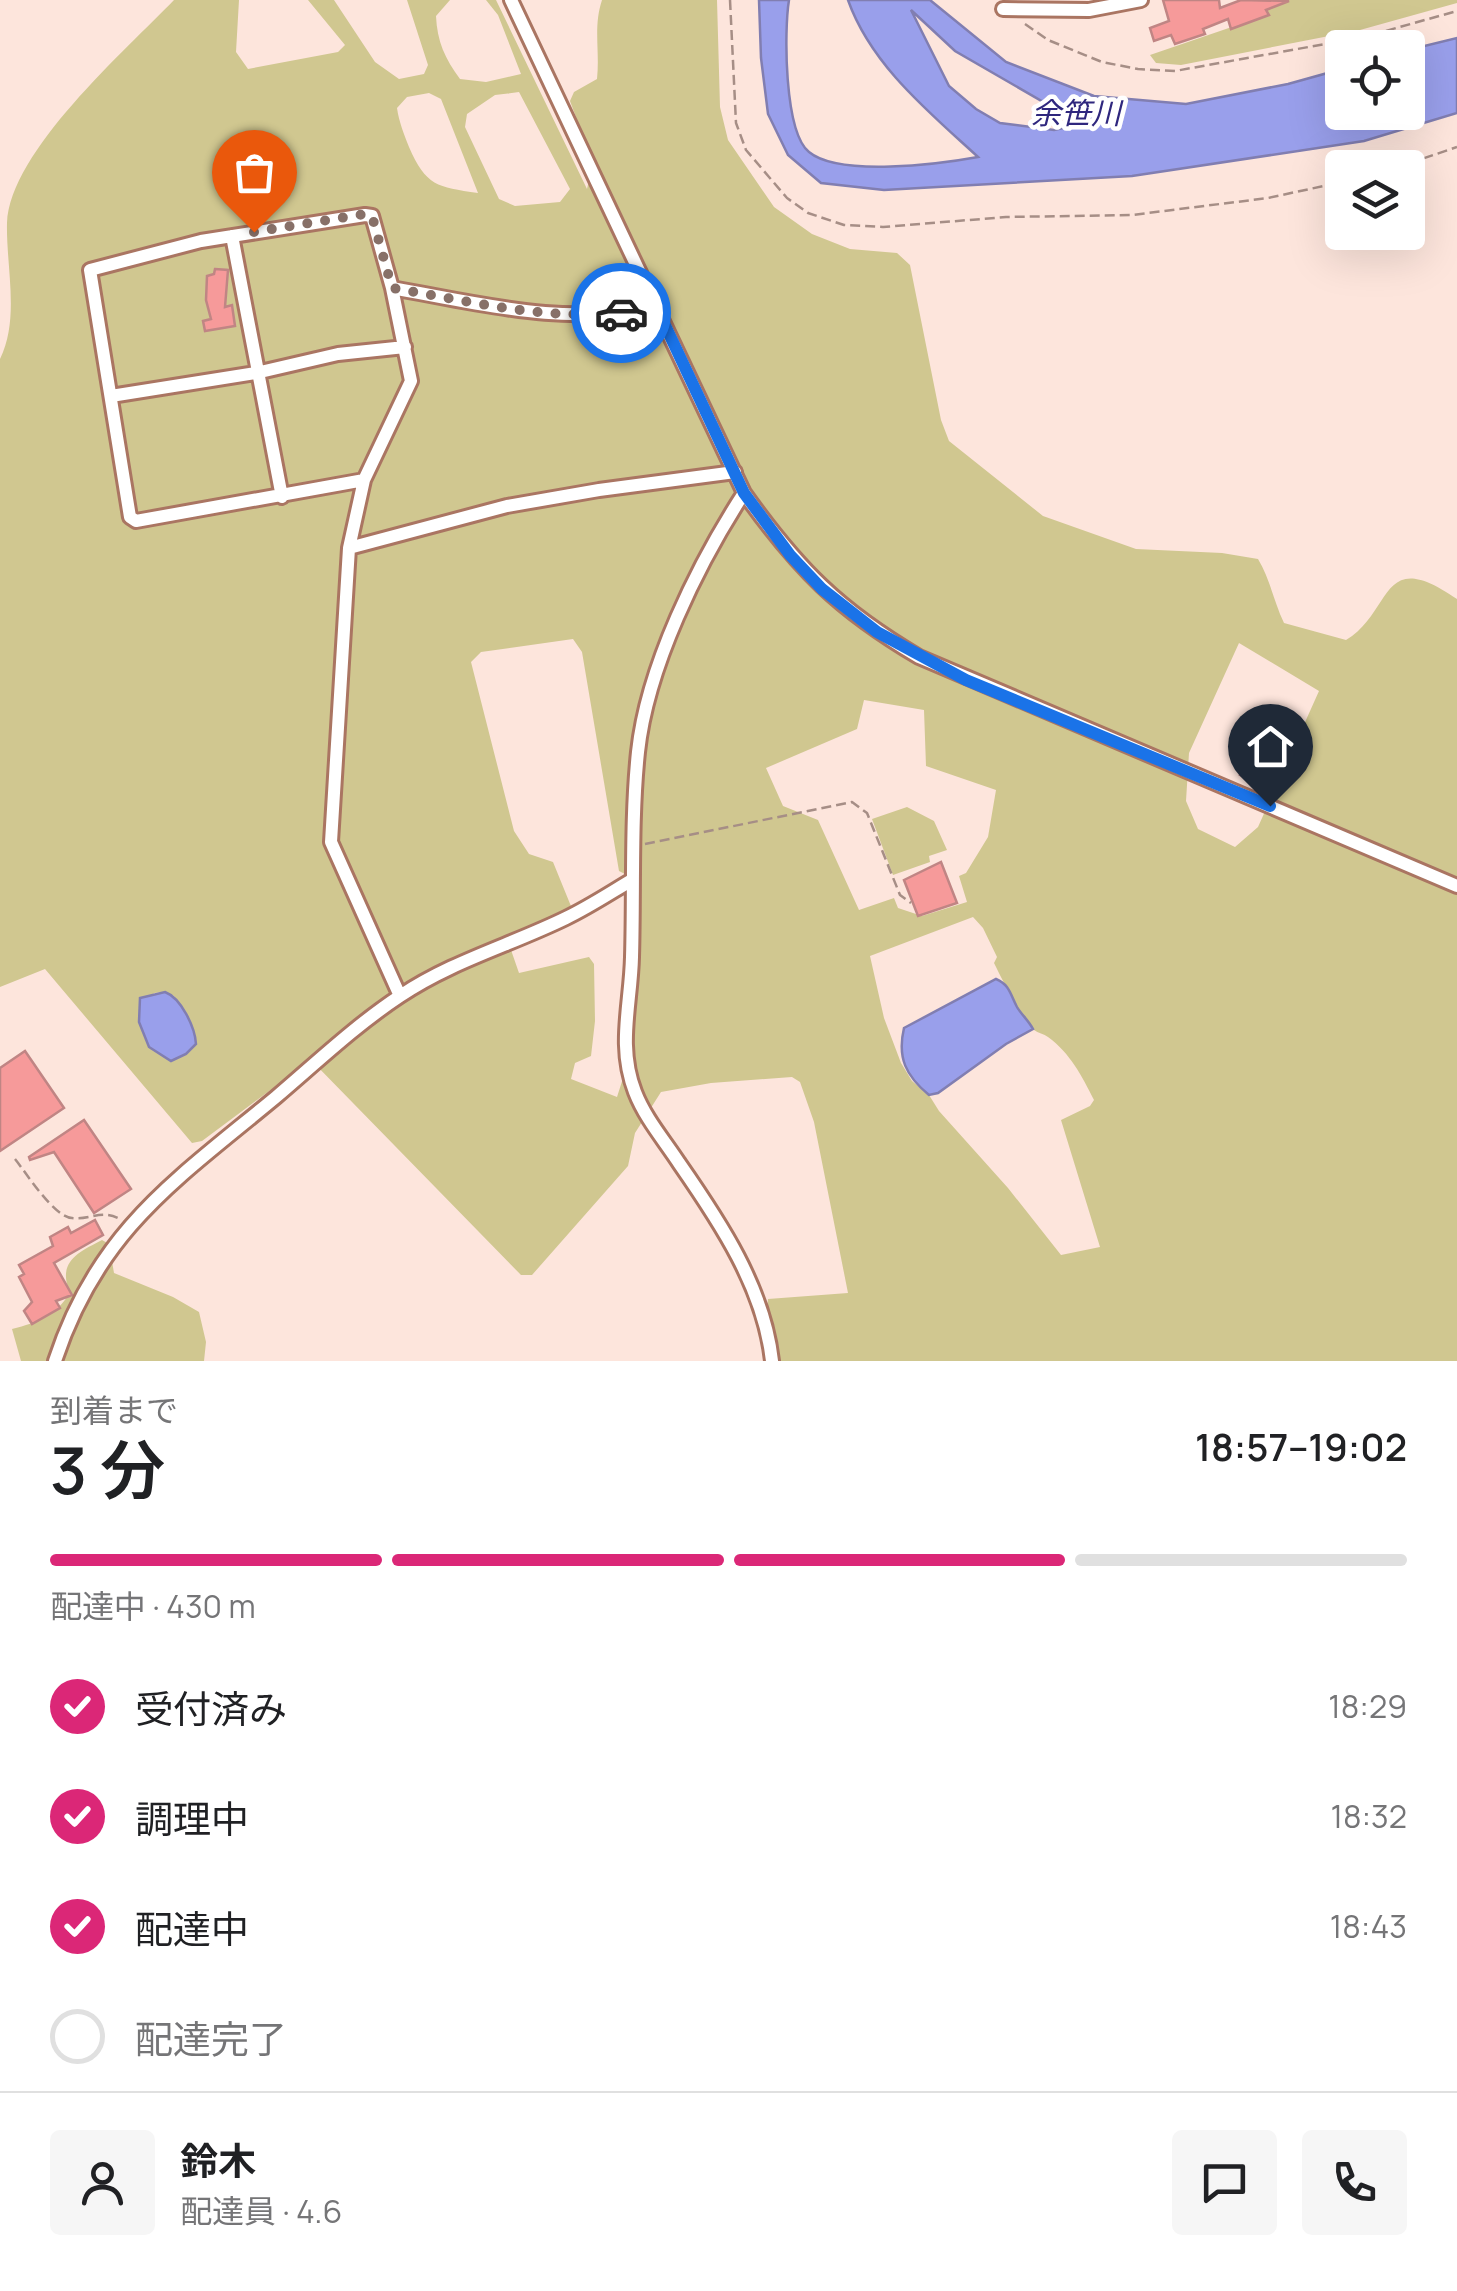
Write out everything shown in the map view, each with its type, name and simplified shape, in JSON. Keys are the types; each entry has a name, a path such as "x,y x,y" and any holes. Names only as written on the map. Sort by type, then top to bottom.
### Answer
{"street":[{"path":"511,0 744,493 790,555 822,589 877,632 919,657 1457,886"},
{"path":"1002,9 1089,10 1142,0"},
{"path":"364,480 136,521 130,517 90,270 232,236 372,216 411,381 364,480 349,548 331,842 400,996"},
{"path":"232,236 282,497"},
{"path":"392,288 521,312 596,315 656,306"},
{"path":"110,396 256,373 338,354 405,347"},
{"path":"349,548 507,506 735,472"},
{"path":"744,493 715,538 652,682 638,750 632,978 625,1060 642,1108 729,1240 755,1297 772,1361"},
{"path":"55,1361 87,1287 110,1248 196,1160 400,996 458,964 566,918 632,880"}],"path":[{"path":"730,0 736,124 746,150 787,198 808,213 844,225 884,228 1006,217 1132,215 1268,198 1325,186"},
{"path":"1002,9 1048,40 1102,62 1176,71 1364,38 1457,11"},
{"path":"1425,158 1457,147"},
{"path":"634,846 852,802 867,813 900,895 911,903"},
{"path":"15,1159 59,1215 76,1218 100,1212 130,1224"}],"shaded area":[{"path":"174,0 239,0 236,52 248,69 338,52 345,45 308,0 334,0 375,62 399,79 424,74 428,65 407,0 450,0 436,16 443,49 460,79 486,82 521,74 498,15 486,0 496,0 587,189 593,163 570,101 574,92 597,79 602,0 717,0 720,107 728,140 774,207 812,234 850,249 897,253 910,265 941,420 949,441 1043,516 1136,549 1222,553 1258,559 1284,623 1346,640 1373,614 1390,588 1400,581 1414,579 1432,584 1457,599 1457,1361 776,1361 768,1299 848,1293 814,1122 800,1082 792,1077 711,1083 661,1092 635,1133 628,1166 532,1275 521,1275 311,1060 202,1141 192,1143 45,969 0,987 0,359 11,310 7,223 13,195 48,134 100,74","holes":["519,92 570,189 560,202 515,206 499,199 465,127 467,114 495,95","429,93 441,99 478,193 443,186 421,170 397,108 407,97","573,639 582,652 619,871 635,879 625,1072 617,1097 571,1079 575,1063 591,1056 594,964 589,957 519,973 511,950 575,916 553,862 529,854 514,831 471,662 481,652","1239,643 1319,691 1258,827 1235,847 1198,829 1186,801 1189,753","864,700 924,710 926,766 996,790 988,837 966,873 959,876 967,902 922,916 898,908 894,898 859,910 818,820 783,806 766,768 857,729","973,917 997,957 994,963 1012,999 1034,1030 1063,1050 1094,1100 1090,1106 1061,1120 1100,1247 1061,1255 929,1095 912,1081 884,1018 870,956","165,992 174,996 196,1044 172,1061 150,1047 139,1022 154,993"]},
{"path":"1259,0 1457,0 1360,30 1325,30 1325,37 1181,65 1156,63 1150,55 1258,18"},
{"path":"907,807 934,821 947,850 929,856 930,862 893,875 872,819"},
{"path":"102,1240 109,1244 114,1273 199,1312 206,1342 204,1361 21,1361 12,1329 52,1313 70,1293 66,1273 72,1260"}],"water":[{"name":"余笹川","path":"759,0 789,0 786,34 790,103 801,141 809,152 823,160 866,166 916,165 978,157 921,105 886,66 858,24 848,0 930,0 1006,62 1094,96 1186,104 1325,74 1325,130 1401,130 1364,141 1132,176 884,190 821,183 788,155 768,114","holes":["911,10 955,51 1059,111 1092,122 1054,130 1000,123 976,109 949,86"]},
{"path":"1457,38 1457,113 1425,123 1425,46"},
{"path":"996,979 1007,987 1033,1029 938,1093 929,1095 905,1066 904,1028"},
{"path":"165,992 186,1014 196,1044 171,1061 149,1047 139,1022 140,998"}],"building":[{"path":"1163,0 1219,0 1220,8 1241,0 1289,1 1266,10 1269,15 1231,29 1228,19 1203,29 1205,34 1175,44 1171,35 1154,41 1150,28 1169,21"},
{"path":"215,269 228,270 225,307 232,305 235,326 205,331 203,321 211,319 206,300 207,276 214,274"},
{"path":"1255,745 1276,755 1271,766 1279,770 1271,789 1240,775"},
{"path":"941,862 957,903 918,916 904,880"},
{"path":"25,1051 64,1108 0,1151 0,1068"},
{"path":"84,1120 131,1189 94,1213 54,1152 30,1160 29,1157"},
{"path":"95,1220 103,1235 54,1263 72,1295 56,1301 60,1308 32,1324 24,1311 32,1302 19,1277 24,1274 19,1265 53,1246 50,1237 68,1227 71,1233"}],"way so far":[{"path":"254,232 365,214 372,216 392,288 521,312 621,313"}],"route":[{"path":"621,313 656,306 744,493 790,555 849,612 919,657 966,680 1270,806"}]}
